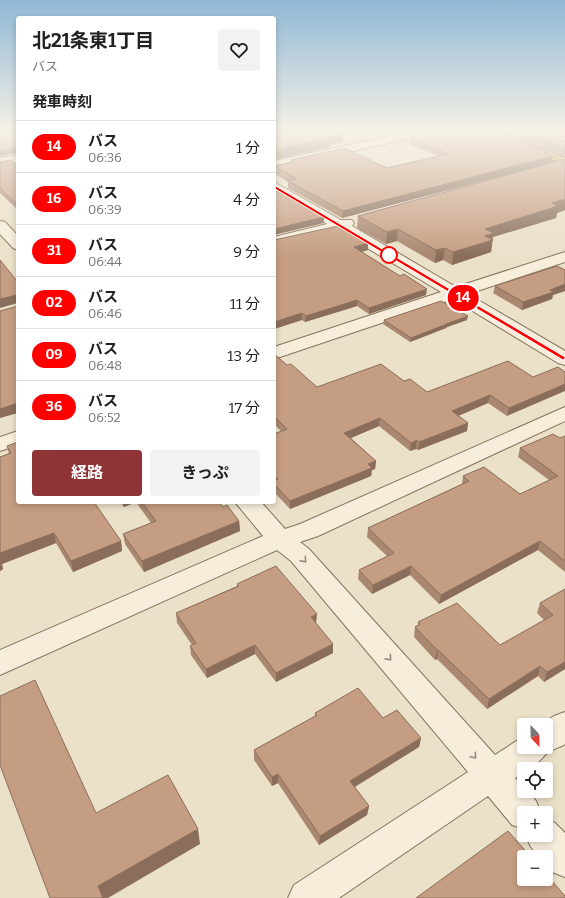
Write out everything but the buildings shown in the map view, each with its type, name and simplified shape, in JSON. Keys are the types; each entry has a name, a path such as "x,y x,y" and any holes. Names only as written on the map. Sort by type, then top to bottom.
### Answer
{"street":[{"path":"276,187 565,359"},
{"path":"276,240 362,220"},
{"path":"4,223 16,242"},
{"path":"276,352 565,256"},
{"path":"0,663 280,539 309,530 565,413"},
{"path":"0,444 16,439"},
{"path":"249,504 280,539 300,555 518,806"},
{"path":"553,734 565,726"},
{"path":"307,898 524,754"},
{"path":"549,842 565,859"}],"bus line":[{"name":"14","path":"276,187 565,359"}]}
